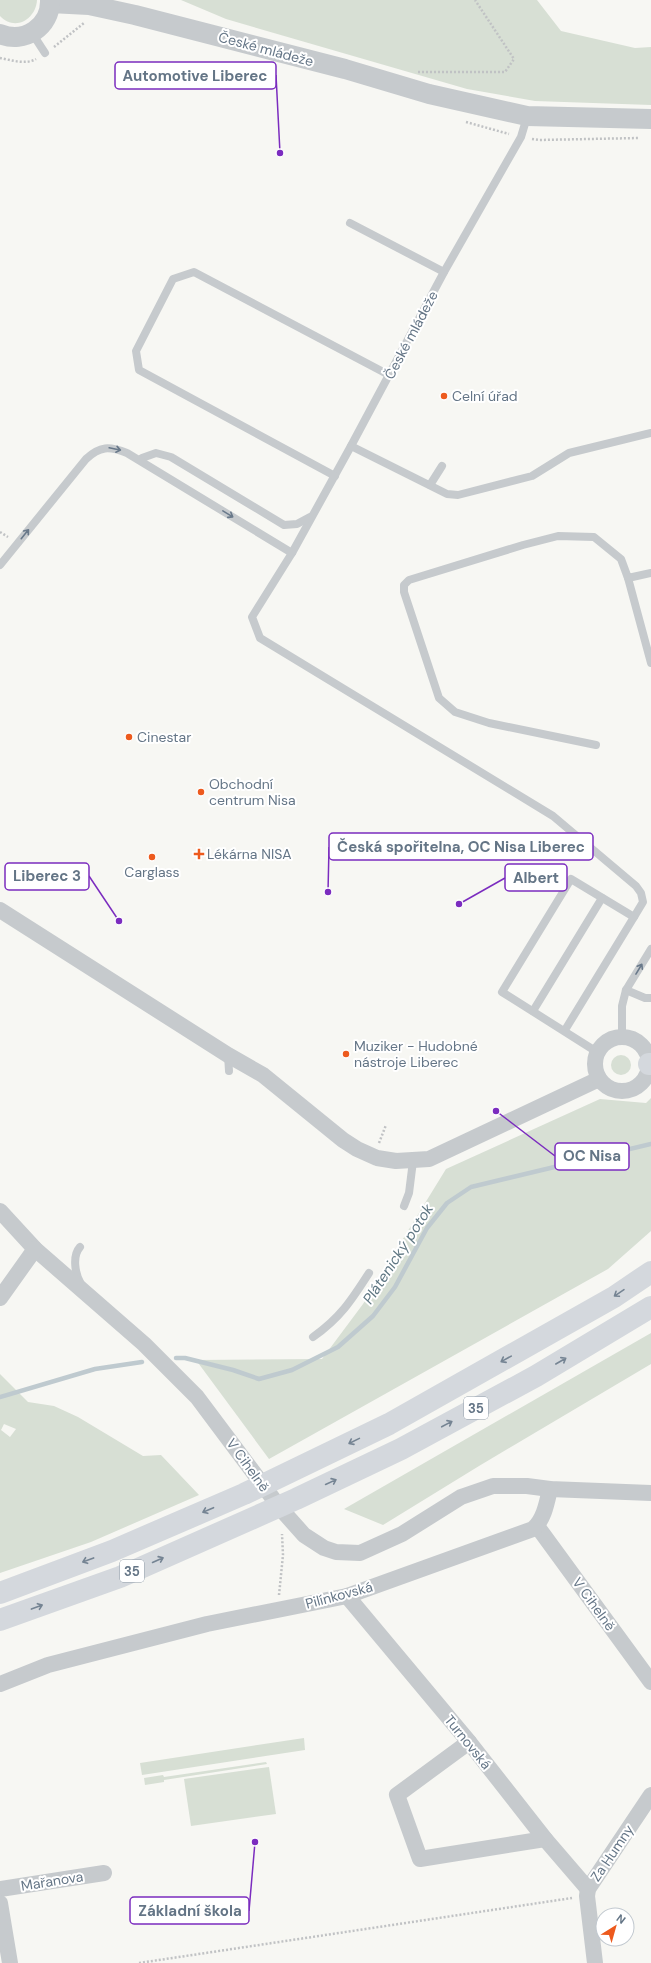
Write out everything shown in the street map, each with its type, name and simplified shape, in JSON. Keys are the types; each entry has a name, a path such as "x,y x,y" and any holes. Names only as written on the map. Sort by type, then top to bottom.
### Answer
{"highway":[{"name":"35","path":"0,1593 112,1551 244,1494 389,1424 586,1313 651,1272"},
{"name":"35","path":"0,1620 120,1577 261,1514 292,1508 536,1376 651,1307"}],"street":[{"name":"České mládeže","path":"32,33 44,22 50,1 89,5 135,15 345,69 429,94 527,116 651,119"},
{"path":"1,36 15,37 32,33"},
{"path":"0,910 228,1055 263,1074 337,1136 357,1149 378,1158 396,1161 429,1159 599,1079"},
{"path":"622,1037 630,1038 643,1048 650,1064 643,1080 629,1090 621,1091 612,1089 599,1079 595,1061 597,1052 607,1041 622,1037"},
{"name":"V Cihelně","path":"0,1211 35,1249 144,1344 197,1397 280,1508 292,1508 304,1535 324,1548 336,1552 360,1553 402,1534 461,1497 493,1486 527,1486 550,1489"},
{"path":"0,1298 35,1249"},
{"path":"537,1526 547,1504 550,1489 651,1493"},
{"name":"V Cihelně","path":"537,1526 651,1682"},
{"name":"Pilínkovská","path":"0,1684 48,1665 207,1624 347,1596 533,1529 537,1526"},
{"name":"Turnovská","path":"347,1596 469,1742 587,1892"},
{"path":"469,1742 397,1795 420,1859 545,1839"},
{"name":"Za Humny","path":"593,1963 587,1892 651,1795"},
{"name":"Mařanova","path":"0,1889 104,1873"},
{"path":"0,1903 10,1963"}],"lane":[{"path":"32,33 45,53"},
{"name":"České mládeže","path":"527,116 521,137 444,272 352,446 292,553 252,617 260,638 553,816 636,886 641,893 643,902 634,918"},
{"path":"350,223 444,272"},
{"path":"334,476 139,370 136,351 173,278 194,272 389,375"},
{"path":"352,446 447,494 458,495 532,476 569,453 651,433"},
{"path":"0,565 86,460 95,451 104,448 117,449 127,453 292,553"},
{"path":"142,458 156,454 171,457 284,526 297,524 313,515"},
{"path":"430,485 442,466"},
{"path":"596,745 489,723 454,712 439,698 404,592 404,585 409,580 523,545 558,536 594,537 620,558 628,578 651,663"},
{"path":"628,578 651,573"},
{"path":"565,1030 634,918 571,879 502,992 565,1030 597,1052"},
{"path":"533,1011 602,898"},
{"path":"622,1037 622,1006 626,990 651,948"},
{"path":"626,990 645,998 651,998"},
{"path":"228,1055 229,1071"},
{"path":"404,1206 409,1193 413,1161"},
{"path":"80,1247 76,1251 76,1272 79,1281 88,1295"},
{"path":"312,1337 332,1324 348,1305 369,1273"}],"path":[{"path":"413,72 505,72 514,59 475,0"},
{"path":"0,58 18,62 32,62 58,45 72,31 88,19"},
{"path":"459,120 521,137 539,140 644,138"},
{"path":"278,1610 283,1555 282,1529 292,1508"},
{"path":"139,1963 587,1892"}],"shaded area":[{"path":"0,0 37,0 36,7 29,18 18,23 12,23 6,21 0,16"},
{"path":"181,0 537,0 561,31 635,48 651,47 651,105 535,101 467,89 226,19"},
{"path":"621,1055 628,1058 631,1065 628,1072 621,1075 614,1072 611,1065 614,1058"},
{"path":"651,1098 651,1231 608,1269 269,1459 196,1360 322,1359 363,1304 446,1169 600,1099 646,1103"},
{"path":"651,1333 651,1364 383,1525 344,1509"},
{"path":"0,1374 28,1402 54,1406 78,1417 143,1456 161,1455 199,1495 91,1542 0,1573","holes":["4,1424 16,1429 10,1437 1,1430"]},
{"path":"304,1738 305,1750 142,1775 140,1763"},
{"path":"266,1762 267,1764 164,1780 164,1782 145,1785 144,1778 163,1775 164,1777"},
{"path":"269,1767 276,1814 191,1826 184,1779"}],"waterway":[{"name":"Plátenický potok","path":"176,1358 185,1358 233,1370 259,1379 292,1370 338,1347 373,1316 395,1287 427,1228 447,1203 471,1187 651,1144"},
{"name":"Plátenický potok","path":"0,1397 95,1369 142,1362"}],"place":[{"name":"Automotive Liberec","path":"280,153"},
{"name":"Celní úřad","path":"444,396"},
{"name":"Cinestar","path":"129,737"},
{"name":"Obchodní centrum Nisa","path":"201,792"},
{"name":"Lékárna NISA","path":"199,854"},
{"name":"Carglass","path":"152,857"},
{"name":"Česká spořitelna, OC Nisa Liberec","path":"328,892"},
{"name":"Albert","path":"459,904"},
{"name":"Liberec 3","path":"119,921"},
{"name":"Muziker - Hudobné nástroje Liberec","path":"346,1054"},
{"name":"OC Nisa","path":"496,1111"},
{"name":"Základní škola","path":"255,1842"}]}
